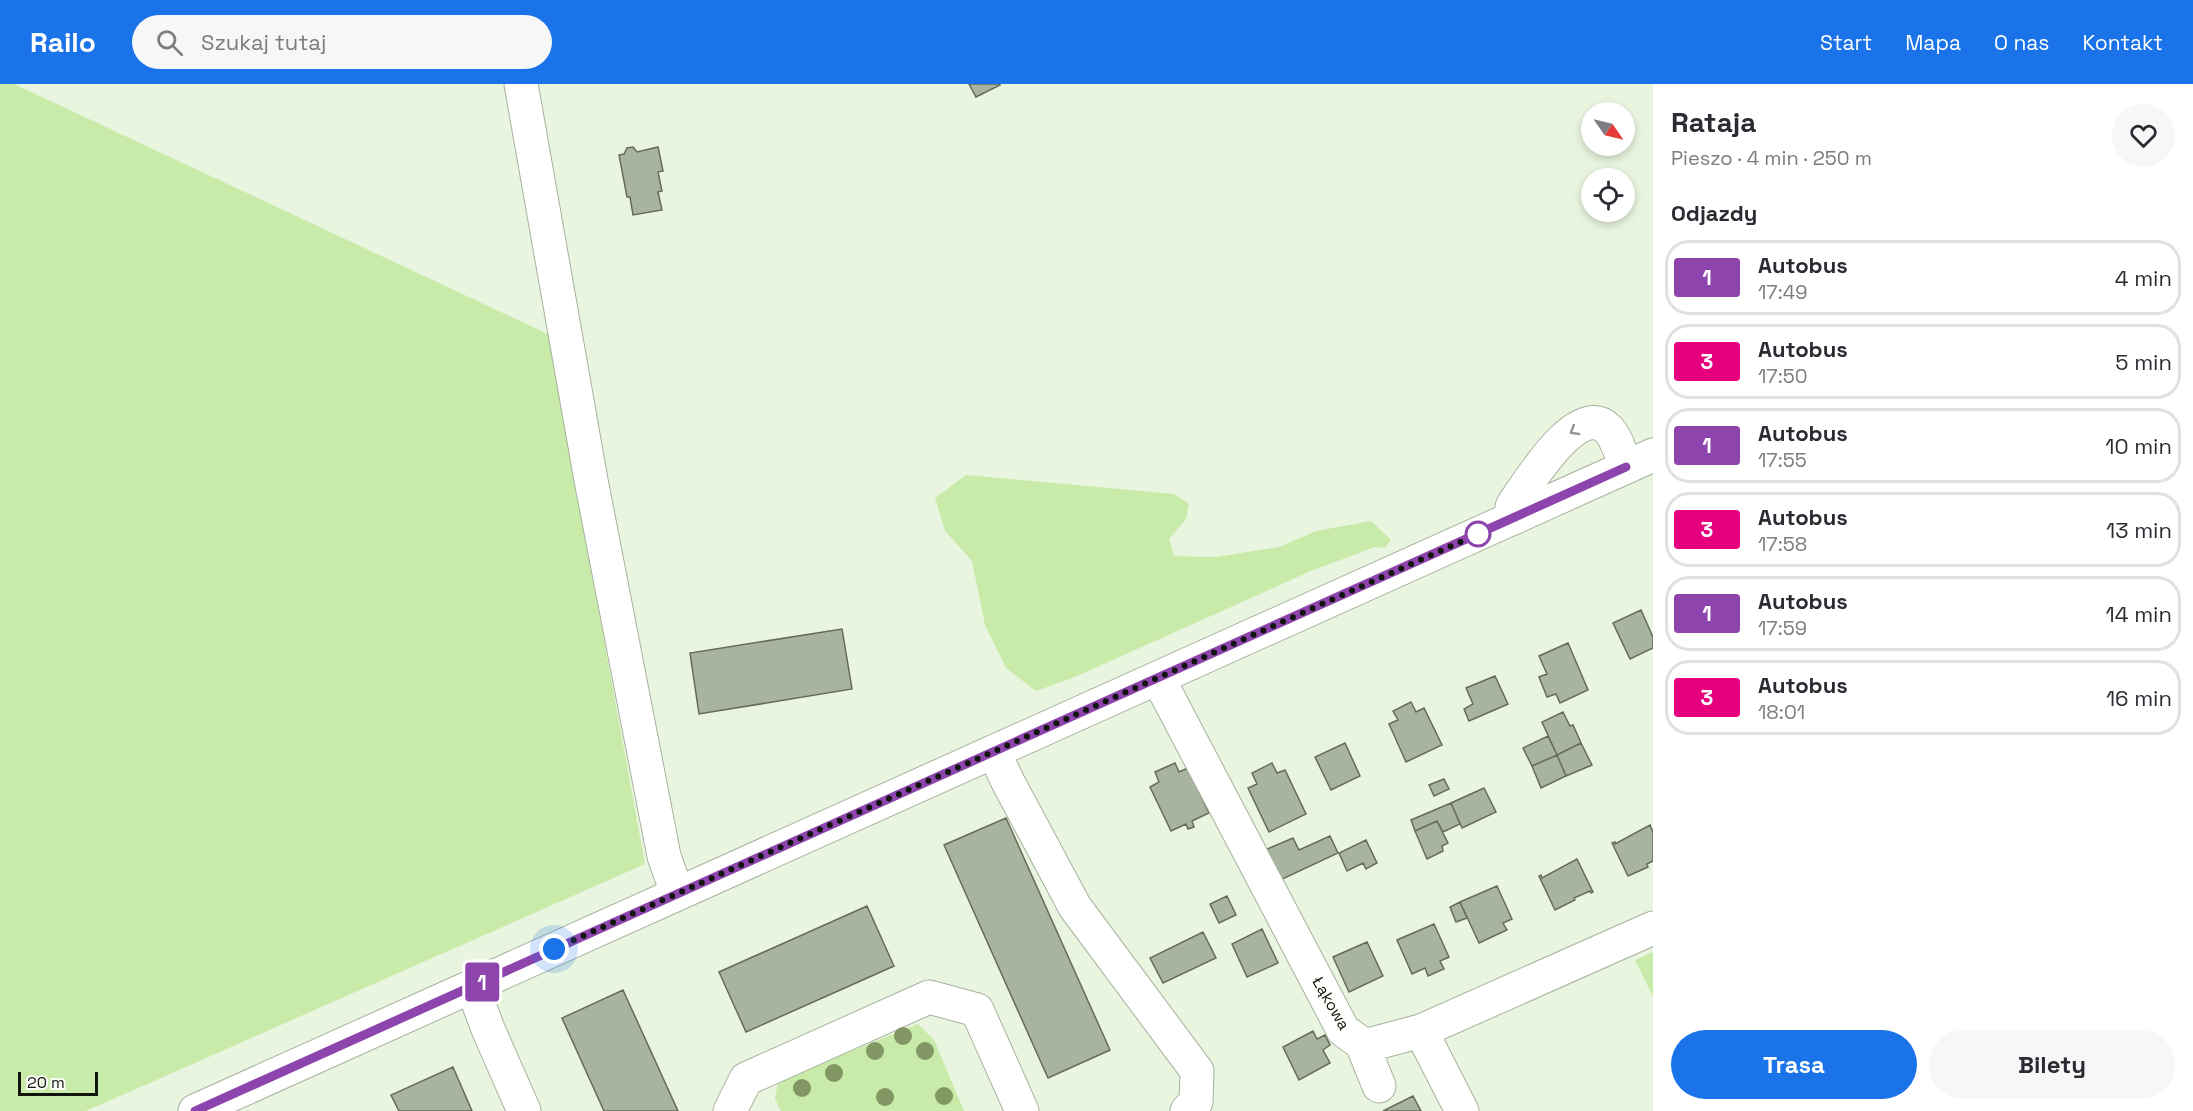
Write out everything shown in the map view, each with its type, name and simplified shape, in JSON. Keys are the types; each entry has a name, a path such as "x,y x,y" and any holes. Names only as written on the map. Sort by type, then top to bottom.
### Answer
{"main road":[{"path":"521,84 595,503 664,856 677,893"},
{"path":"195,1111 677,893 994,752 1516,517 1640,461 1600,424 1581,427 1561,439 1553,448 1514,503 1512,507 1516,517"},
{"name":"Łąkowa","path":"1158,678 1343,1030 1362,1044 1372,1044 1421,1031 1653,928"},
{"path":"994,752 1008,783 1075,907 1197,1071 1196,1102 1187,1111"},
{"path":"472,986 524,1111"},
{"path":"730,1111 746,1079 929,997 977,1010 1022,1111"},
{"path":"1421,1031 1462,1111"},
{"path":"1362,1044 1379,1086"}],"green space":[{"path":"0,84 14,84 548,334 645,864 86,1111 0,1111"},
{"path":"966,475 1174,494 1189,504 1186,519 1169,539 1174,556 1216,557 1279,547 1316,531 1371,521 1391,540 1385,548 1375,547 1311,571 1075,677 1036,691 1006,668 985,625 972,561 945,531 935,498"},
{"path":"1653,952 1653,997 1635,960"},
{"path":"918,1024 934,1040 964,1111 781,1111 775,1099 778,1081"}],"building":[{"path":"969,84 999,84 1000,85 976,97"},
{"path":"633,147 637,152 658,147 663,171 658,172 662,191 658,192 662,210 633,215 619,155 624,154 627,148"},
{"path":"1641,610 1653,637 1653,648 1630,659 1613,623"},
{"path":"842,629 852,689 699,714 690,653"},
{"path":"1568,643 1588,690 1560,703 1556,694 1547,697 1539,677 1547,674 1539,656"},
{"path":"1495,676 1508,704 1469,721 1464,709 1473,704 1466,688"},
{"path":"1411,702 1416,712 1424,708 1442,745 1406,762 1389,724 1398,720 1393,711"},
{"path":"1563,712 1570,726 1573,725 1581,743 1557,755 1542,722"},
{"path":"1548,736 1557,755 1532,766 1523,748"},
{"path":"1345,743 1360,776 1331,790 1315,757"},
{"path":"1581,743 1592,765 1566,776 1557,755"},
{"path":"1557,755 1566,776 1541,788 1532,766"},
{"path":"1175,763 1179,772 1188,768 1209,813 1192,821 1194,827 1188,829 1186,824 1171,831 1150,787 1159,782 1155,772"},
{"path":"1272,763 1277,773 1285,770 1306,814 1269,832 1248,788 1257,784 1252,773"},
{"path":"1444,779 1449,789 1434,796 1429,785"},
{"path":"1484,788 1496,812 1462,828 1451,803"},
{"path":"1451,803 1460,824 1443,832 1437,821 1415,831 1411,820"},
{"path":"1006,818 1110,1050 1048,1078 944,845"},
{"path":"1437,821 1448,843 1442,846 1443,851 1427,859 1415,831"},
{"path":"1650,825 1653,832 1653,861 1647,864 1648,867 1628,876 1612,843 1615,842 1615,844"},
{"path":"1330,836 1338,853 1276,882 1265,850 1293,838 1299,850"},
{"path":"1366,840 1377,863 1366,869 1363,863 1347,871 1339,853"},
{"path":"1577,859 1593,892 1590,891 1574,898 1575,900 1555,910 1539,876 1541,875 1542,878"},
{"path":"1497,886 1512,919 1503,923 1507,930 1479,943 1460,902"},
{"path":"1227,896 1236,915 1219,923 1210,904"},
{"path":"1460,902 1467,918 1456,922 1450,907"},
{"path":"867,906 894,966 746,1032 719,972"},
{"path":"1434,924 1449,957 1440,961 1444,969 1428,976 1425,968 1412,974 1397,940"},
{"path":"1262,929 1278,963 1247,977 1232,944"},
{"path":"1203,932 1216,958 1163,983 1150,958"},
{"path":"1367,942 1383,976 1349,992 1333,957"},
{"path":"623,990 678,1111 604,1111 562,1018"},
{"path":"1313,1031 1317,1039 1325,1035 1330,1045 1323,1050 1330,1063 1299,1080 1283,1047"},
{"path":"453,1067 472,1111 399,1111 391,1095"},
{"path":"1413,1096 1421,1111 1383,1111"}],"bus line":[{"name":"1","path":"195,1111 1626,467"}],"route":[{"path":"554,949 1478,534"}]}
